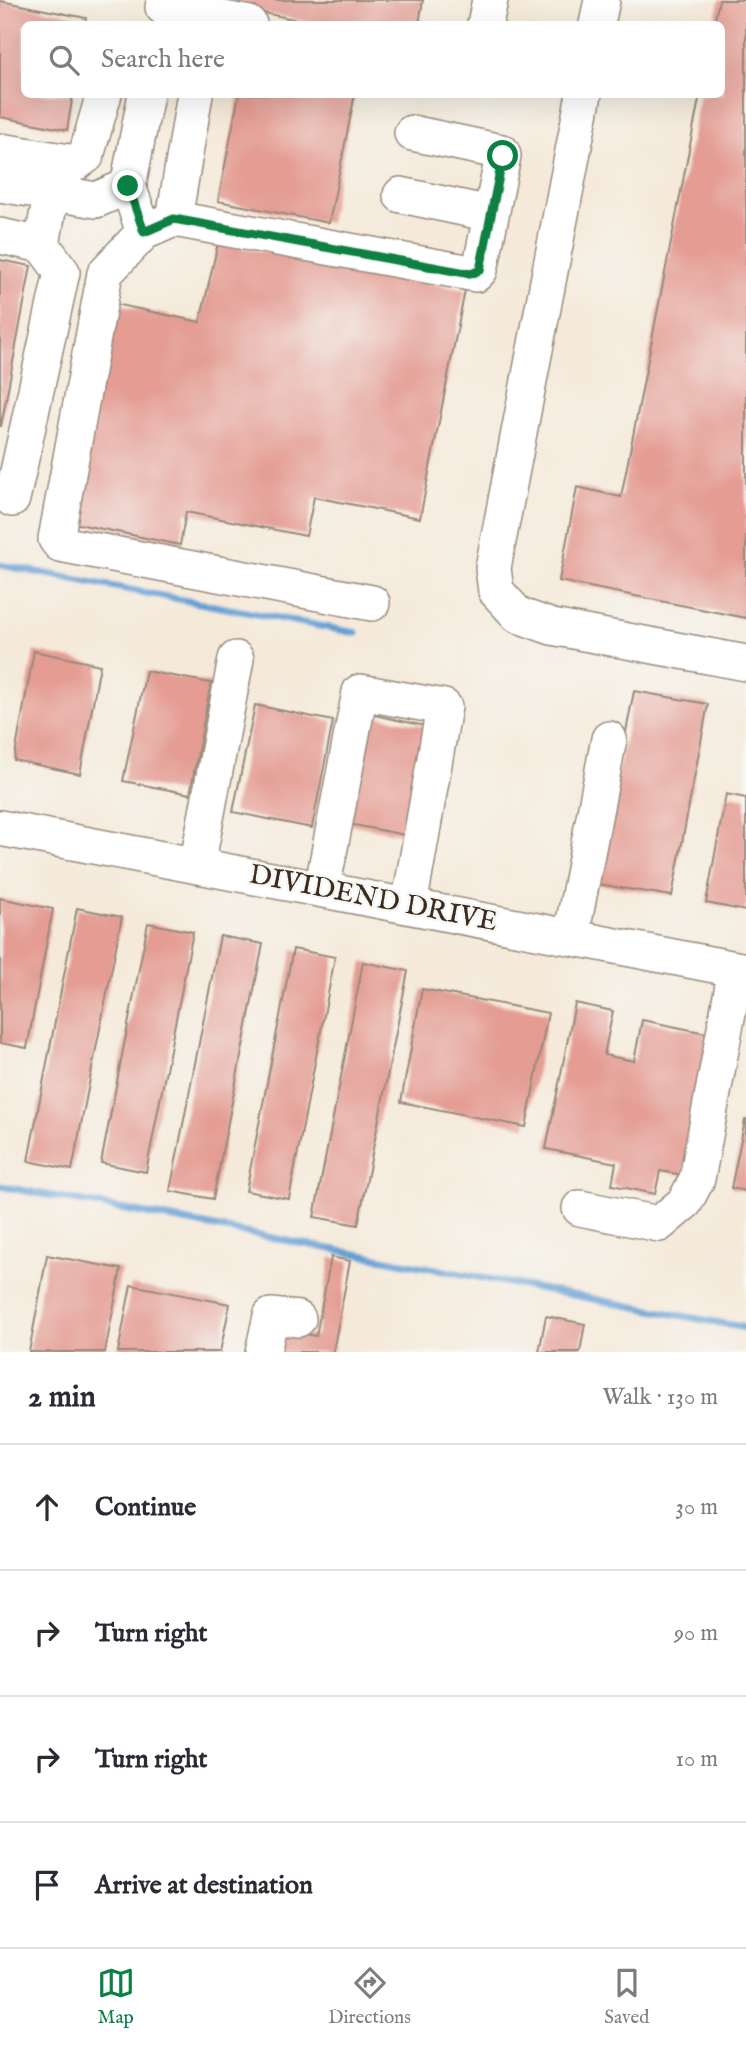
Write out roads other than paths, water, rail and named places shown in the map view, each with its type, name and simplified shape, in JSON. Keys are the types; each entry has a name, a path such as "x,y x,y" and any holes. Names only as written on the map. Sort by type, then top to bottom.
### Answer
{"street":[{"path":"486,21 490,0"},
{"path":"598,21 602,0"},
{"path":"162,10 207,8 241,21"},
{"path":"0,151 76,163 86,156 103,98"},
{"path":"145,98 128,186 159,226 471,274 480,270 502,152 412,132"},
{"path":"194,98 159,226 105,273 56,539 60,544 372,603"},
{"path":"583,98 493,568 496,591 519,615 552,627 746,663"},
{"path":"12,499 62,272 42,245 24,189 37,158"},
{"path":"24,189 96,200 128,186"},
{"path":"401,195 491,214"},
{"path":"0,236 42,245"},
{"path":"197,866 236,659"},
{"path":"322,889 360,692 444,707 409,906"},
{"path":"571,937 609,739"},
{"name":"DIVIDEND DRIVE","path":"0,828 741,970"},
{"path":"580,1208 659,1224 685,1202 697,1179 741,970"},
{"path":"263,1352 271,1316 298,1319"}],"waterway":[{"path":"0,565 356,633"},
{"path":"0,1186 746,1328"}]}
